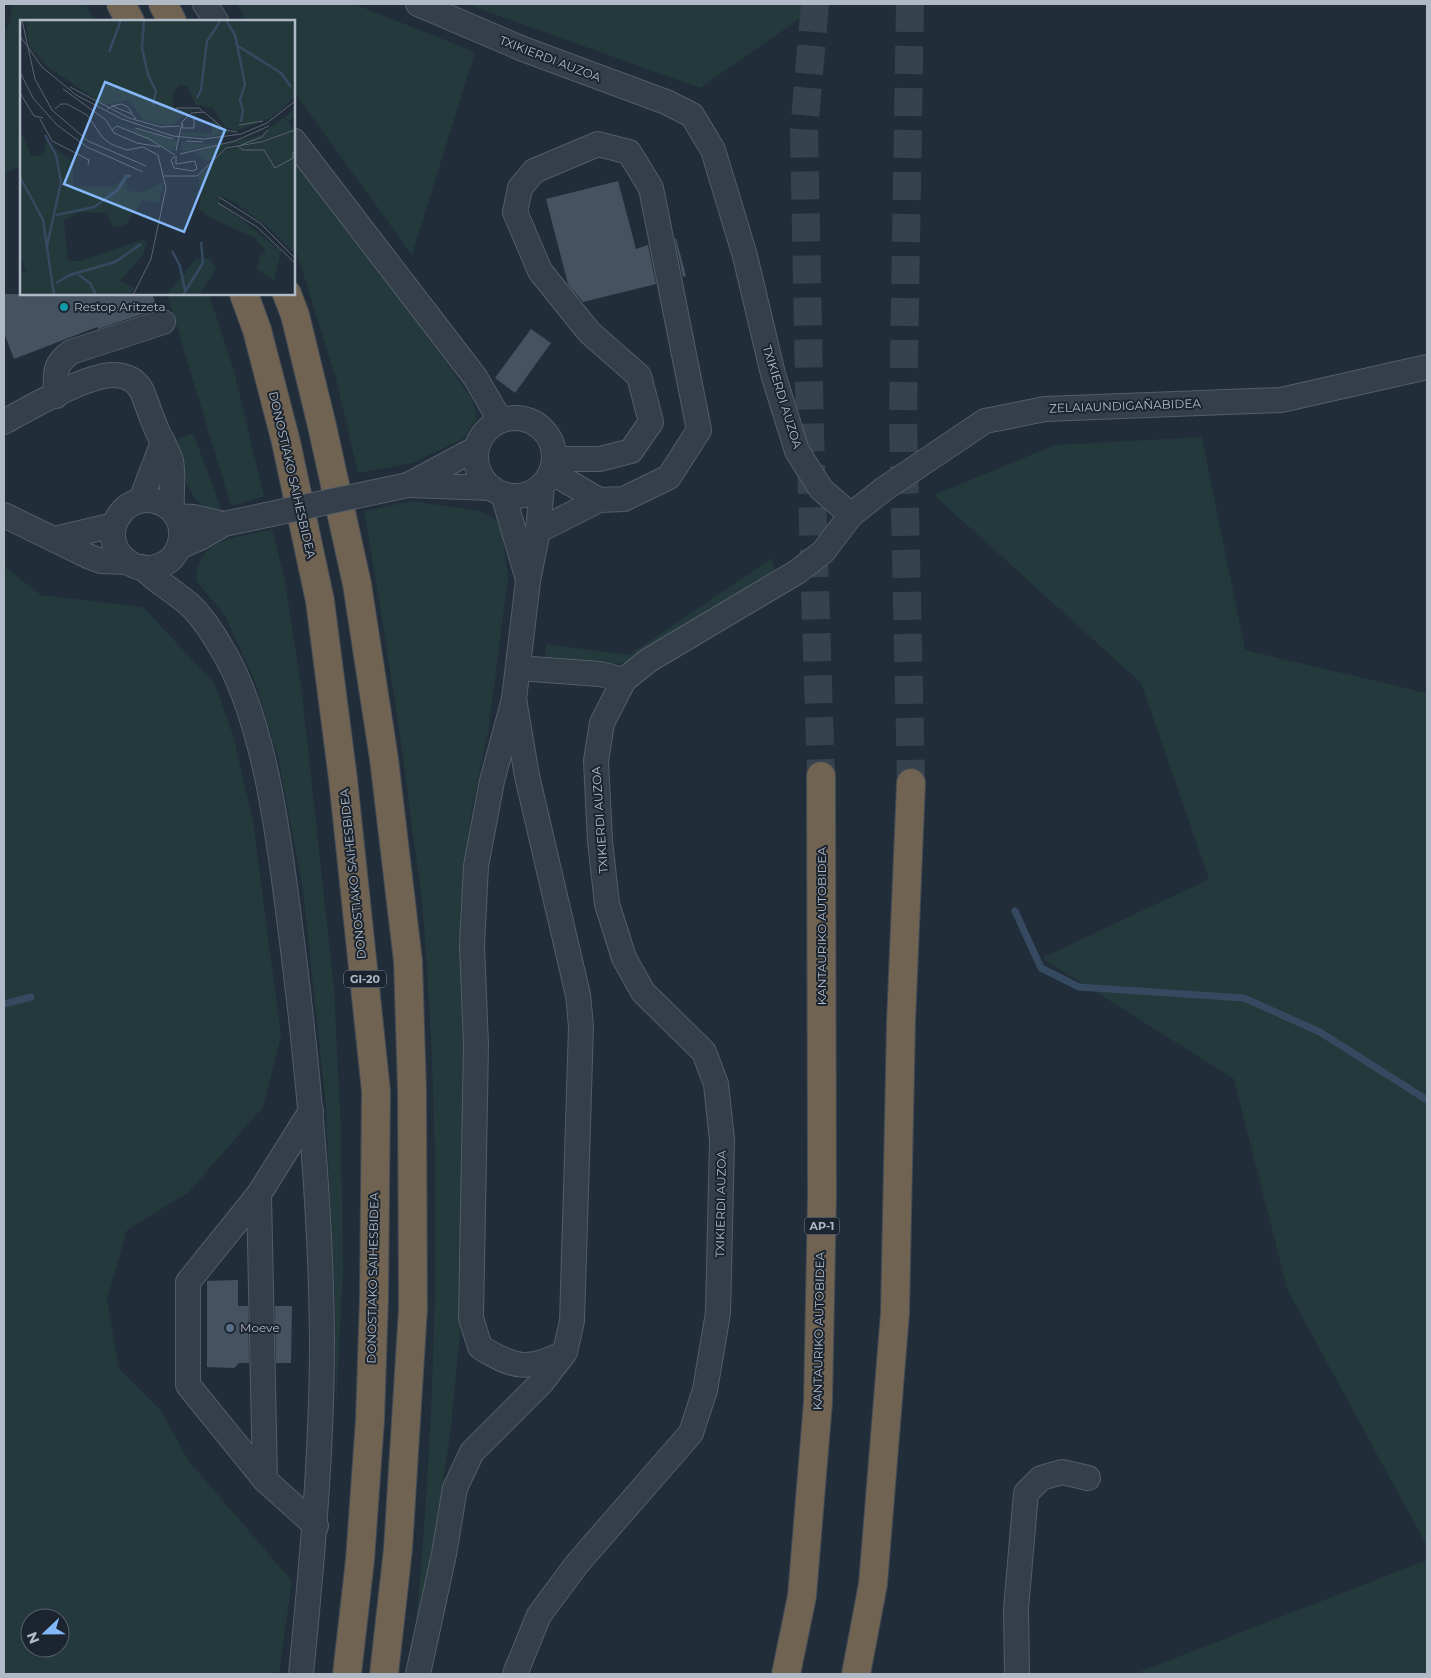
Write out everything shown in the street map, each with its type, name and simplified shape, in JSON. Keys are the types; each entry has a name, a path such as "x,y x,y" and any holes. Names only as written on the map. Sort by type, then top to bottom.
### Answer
{"highway":[{"path":"121,4 129,20"},
{"path":"163,4 171,20"},
{"name":"DONOSTIAKO SAIHESBIDEA","path":"244,295 257,330 286,442 320,601 344,789 376,1091 374,1298 370,1420 360,1560 347,1674"},
{"path":"287,295 295,314 322,426 357,584 384,759 408,961 412,1090 412,1309 398,1549 384,1674"},
{"name":"KANTAURIKO AUTOBIDEA","path":"786,1674 802,1596 818,1402 822,1196 822,776"},
{"path":"856,1674 873,1584 895,1313 901,1022 911,783"}],"street":[{"path":"205,4 215,20"},
{"name":"TXIKIERDI AUZOA","path":"418,4 523,49 666,102 692,115 713,150 745,256 773,374 797,451 821,490 851,515 823,552 797,572 649,660 624,680 602,723 596,761 600,841 607,904 624,958 643,992 704,1052 716,1084 722,1140 718,1313 705,1390 691,1433 577,1564 539,1615 515,1674"},
{"path":"295,142 475,377 500,420"},
{"path":"4,515 32,530 55,539 81,554 100,561 135,565 162,565 176,552 224,524 408,485 497,491 516,496 530,493 549,472 631,452 651,422 639,376 589,332 540,271 515,212 520,188 534,171 598,144 629,152 651,188 699,430 669,478 624,499 599,500 538,531"},
{"path":"56,396 54,377 58,362 71,352 163,322"},
{"name":"ZELAIAUNDIGAÑABIDEA","path":"851,515 884,489 984,421 1044,409 1281,400 1427,367"},
{"path":"4,422 80,384 112,375 128,377 137,382 171,461 174,513 182,531 176,552 191,607"},
{"path":"528,580 497,491 482,479 477,467 476,448 485,431 500,420 515,417 530,421 543,430 551,443 549,472 528,580 514,699 492,781 476,866 472,945 476,1045 471,1318 480,1347 507,1363 535,1365 547,1362 565,1352"},
{"path":"141,500 163,442"},
{"path":"408,485 476,448"},
{"path":"549,472 599,500"},
{"path":"224,524 174,513 163,503 141,500 130,504 122,511 114,525 114,543 120,554 191,607 224,651 242,691 257,737 285,884 311,1111 322,1339 316,1526 301,1674"},
{"path":"55,539 114,525"},
{"path":"518,668 600,674 624,680"},
{"path":"418,1674 444,1554 455,1488 472,1452 542,1382 565,1352 572,1321 581,1026 570,1000 514,699"},
{"path":"311,1111 259,1194 188,1282 188,1384 265,1480 316,1526"},
{"path":"259,1194 265,1480"},
{"path":"1017,1674 1016,1609 1026,1494 1041,1478 1062,1472 1088,1478"}],"green space":[{"path":"12,4 86,4 94,20 20,20 20,166 4,173 4,36 10,20"},
{"path":"236,4 354,4 475,52 412,255 295,93 295,20 246,20"},
{"path":"466,4 821,4 700,88"},
{"path":"295,163 399,296 472,399 477,418 464,438 413,463 358,473 336,379 295,247"},
{"path":"167,295 209,295 234,371 264,496 231,506"},
{"path":"193,433 222,511 210,509 201,504 193,496 183,475 173,441"},
{"path":"1202,437 1245,650 1427,693 1427,1546 1287,1289 1234,1079 1042,958 1209,879 1141,683 934,495 1055,445"},
{"path":"412,501 480,511 501,523 508,578 489,726 471,815 460,910 465,1173 461,1320 451,1428 433,1547 416,1622 429,1449 433,1362 435,1188 430,1014 419,877 396,708 364,511"},
{"path":"272,529 285,581 302,693 334,988 341,1131 343,1271 336,1406 335,1294 325,1097 303,890 279,762 256,684 225,616 196,580 201,559 211,548 227,540"},
{"path":"772,558 776,574 626,662 605,666 545,660 546,644 629,655"},
{"path":"4,566 41,595 143,607 215,684 233,735 253,821 281,1036 263,1107 189,1192 127,1230 107,1299 119,1369 162,1412 188,1460 292,1581 279,1674 4,1674"},
{"path":"1427,1560 1427,1674 1134,1674"}],"building":[{"path":"618,181 636,249 648,245 656,284 583,302 568,284 546,199"},
{"path":"675,239 686,276 683,277"},
{"name":"Restop Aritzeta","path":"4,294 152,295 158,309 98,329 97,327 14,359 4,333"},
{"path":"531,329 551,343 515,393 495,378"},
{"path":"238,1280 238,1306 248,1306 249,1363 239,1363 234,1368 207,1367 207,1281"},
{"path":"275,1306 292,1306 291,1363 276,1363"}],"waterway":[{"path":"1015,911 1041,968 1079,987 1244,998 1320,1032 1427,1100"},
{"path":"4,1004 31,997"}],"tunnel":[{"path":"815,4 804,130 810,434 821,776"},
{"path":"910,4 903,418 911,783"}],"place":[{"name":"Restop Aritzeta","path":"64,307"},
{"name":"Moeve","path":"230,1328"}]}
